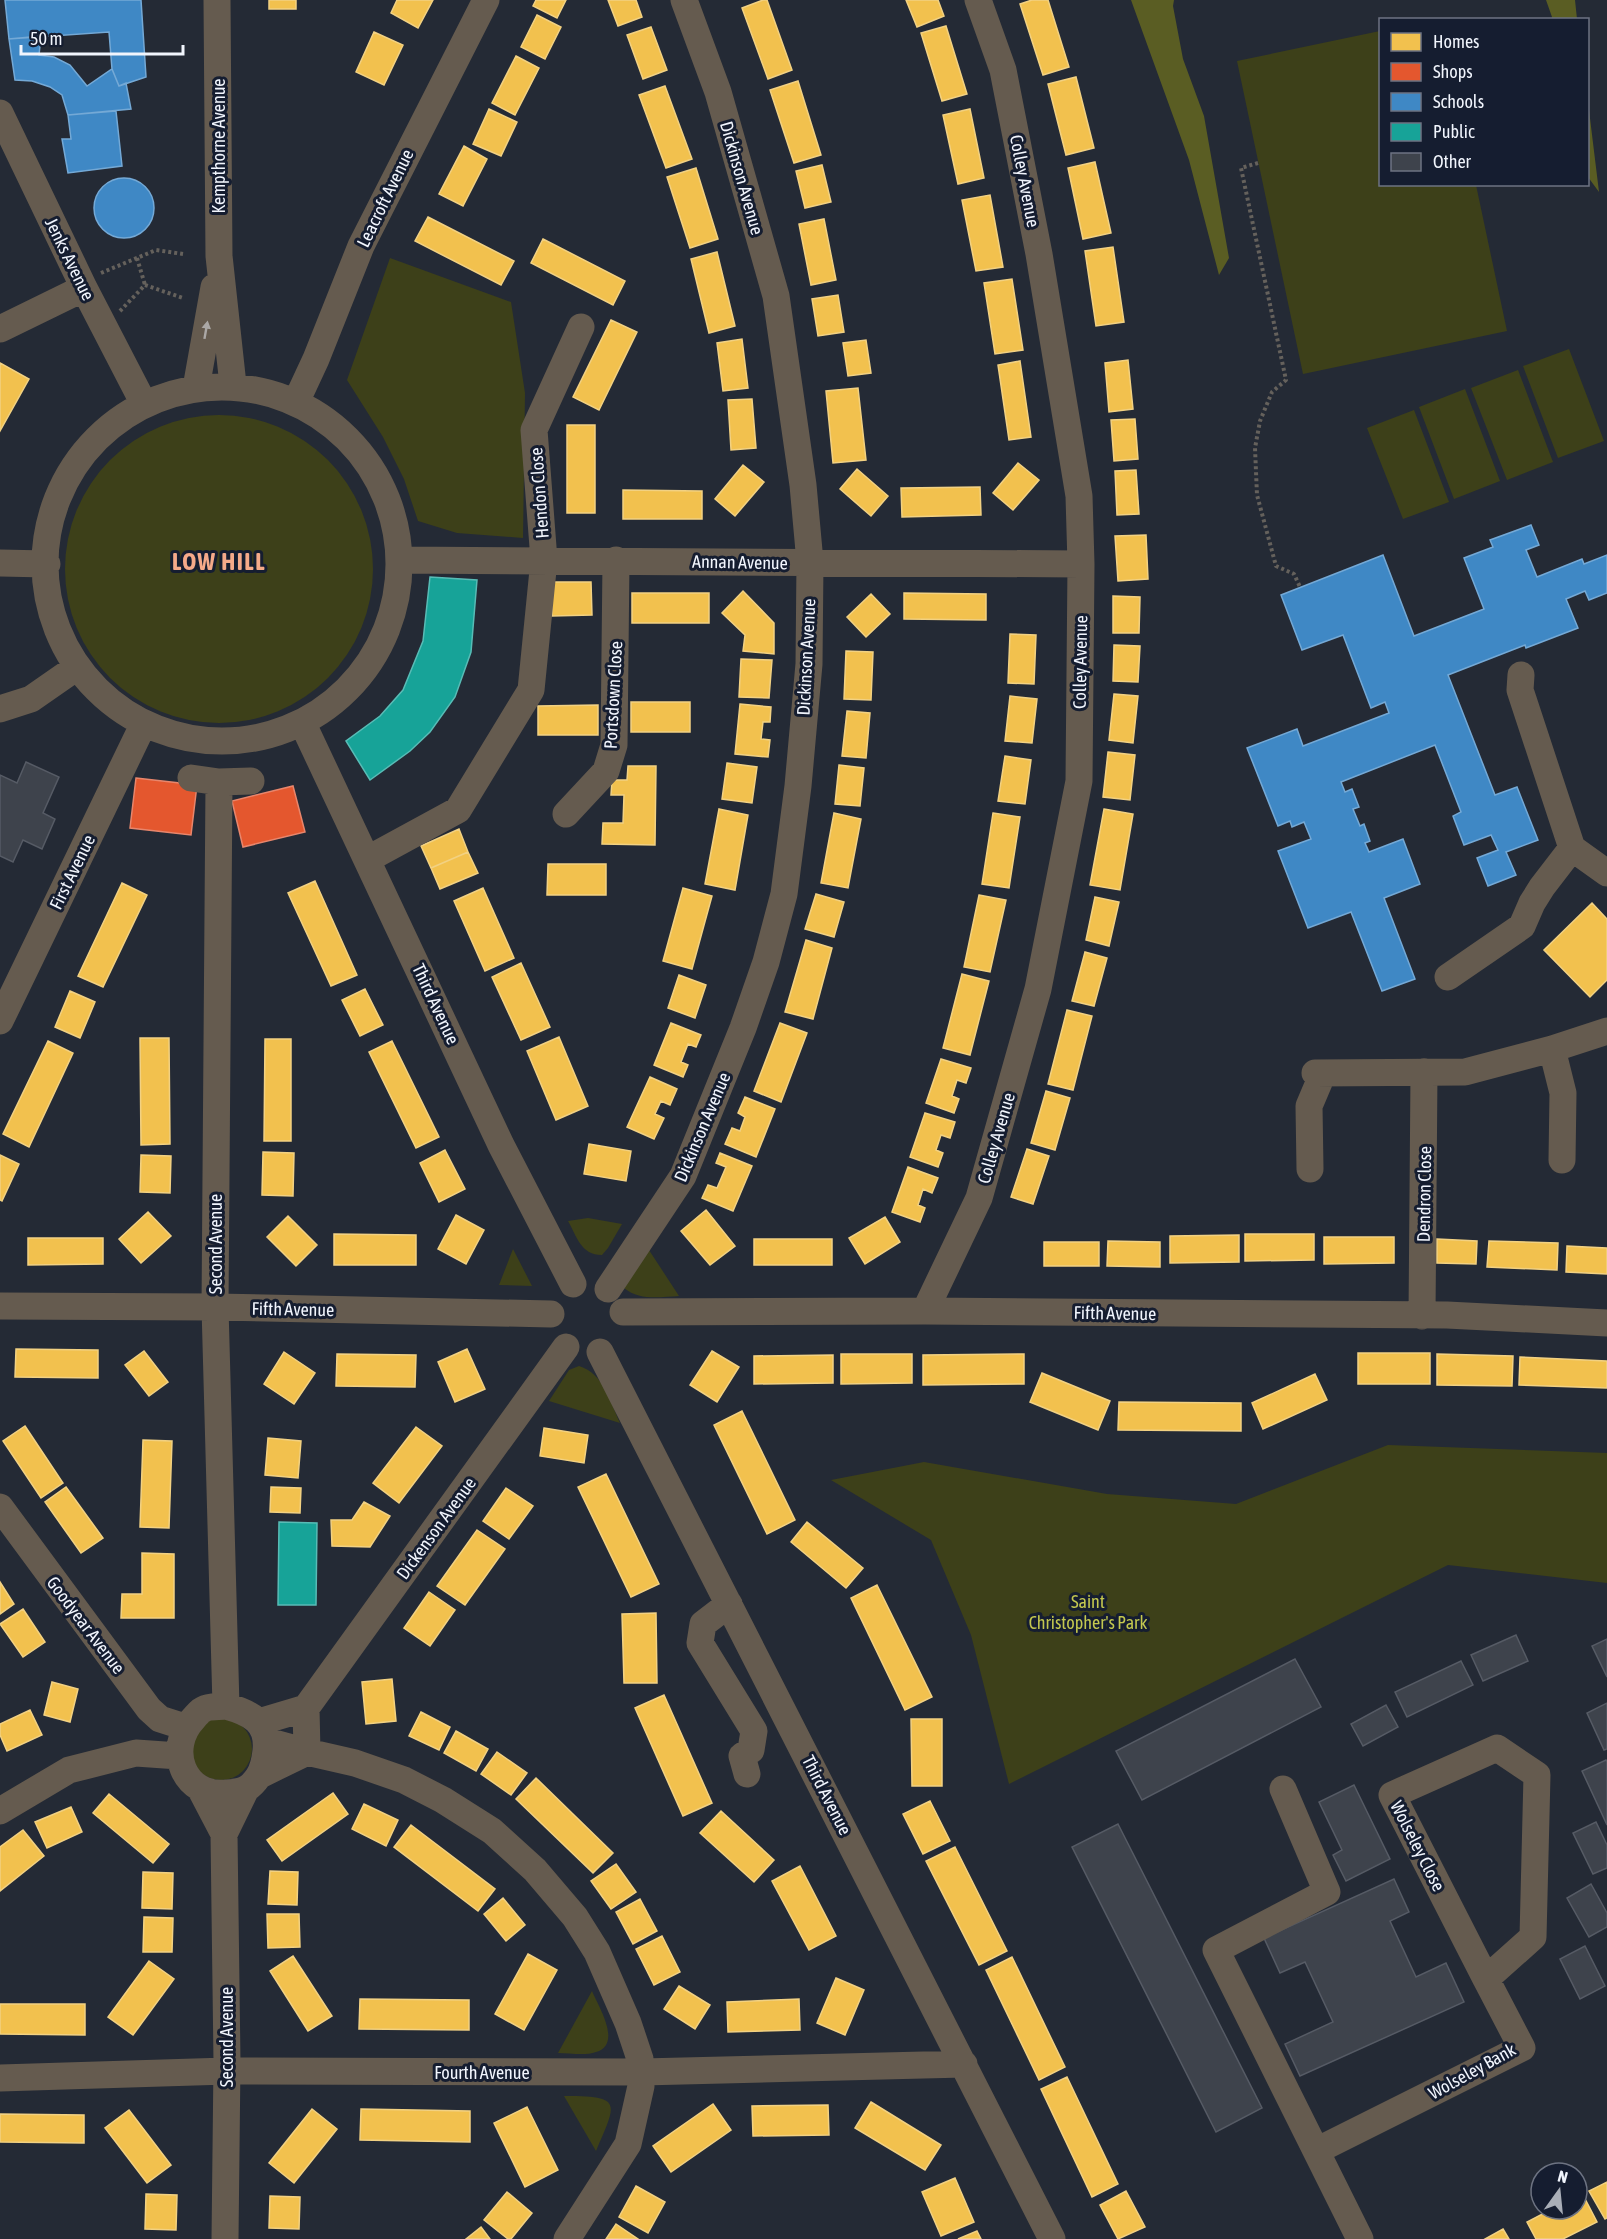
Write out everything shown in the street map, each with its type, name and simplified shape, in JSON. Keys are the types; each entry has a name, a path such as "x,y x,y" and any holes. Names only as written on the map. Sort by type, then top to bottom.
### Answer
{"street":[{"name":"Kempthorne Avenue","path":"217,0 219,256 233,386"},
{"name":"Leacroft Avenue","path":"296,402 316,359 361,246 486,0"},
{"name":"Dickinson Avenue","path":"608,1289 683,1176 743,1028 766,962 784,894 798,786 808,664 810,562 803,485 776,296 718,92 684,0"},
{"name":"Colley Avenue","path":"925,1311 979,1198 1038,989 1079,781 1081,564 1079,495 1039,254 1003,70 978,0"},
{"name":"Jenks Avenue","path":"0,112 92,281 144,404"},
{"name":"Kempthorne Avenue","path":"196,388 219,256"},
{"path":"0,329 92,281"},
{"name":"Hendon Close","path":"368,859 458,810 531,690 544,560 534,430 581,327"},
{"path":"233,386 261,391 296,402 348,440 367,460 391,509 399,560 399,584 383,637 370,662 328,704 302,722 278,732 230,741 183,737 144,723 116,707 84,678 64,646 53,618 47,564 49,527 56,502 66,478 96,437 123,414 172,393 196,388 233,386"},
{"name":"Annan Avenue","path":"399,560 1081,564"},
{"name":"Portsdown Close","path":"566,814 606,771 614,745 616,560"},
{"path":"0,563 47,564"},
{"path":"0,709 31,699 77,667"},
{"path":"1521,675 1520,690 1572,848 1607,873"},
{"name":"Third Avenue","path":"302,722 501,1145 573,1284"},
{"name":"First Avenue","path":"0,1022 144,723"},
{"path":"191,778 219,782 251,781"},
{"name":"Second Avenue","path":"219,782 215,1307 226,1706"},
{"path":"1448,977 1522,926 1542,887 1572,848"},
{"path":"1310,1169 1310,1106 1319,1073 1466,1071 1552,1049 1600,1033"},
{"path":"1552,1049 1562,1083 1562,1160"},
{"name":"Dendron Close","path":"1422,1316 1424,1072"},
{"path":"591,1282 608,1289 615,1295 623,1312 623,1324 619,1336 611,1346 600,1352 577,1353 566,1347 554,1332 551,1314 558,1296 573,1284 591,1282"},
{"name":"Fifth Avenue","path":"0,1306 215,1307 551,1314"},
{"name":"Fifth Avenue","path":"623,1312 925,1311 1422,1316 1447,1314 1607,1323"},
{"name":"Dickenson Avenue","path":"306,1708 566,1347"},
{"name":"Third Avenue","path":"600,1352 1052,2239"},
{"name":"Goodyear Avenue","path":"0,1506 148,1709 160,1719 185,1727"},
{"path":"729,1604 703,1624 700,1643 754,1731 751,1750 742,1756 747,1774"},
{"path":"307,1752 252,1783 223,1794 201,1790 190,1780 182,1767 180,1756 181,1738 185,1727 203,1709 226,1706 246,1711 263,1732 307,1752 355,1763 414,1785 443,1800 492,1832 535,1870 575,1917 597,1952 628,2023 642,2072 628,2144 567,2239"},
{"path":"263,1732 306,1708 307,1752"},
{"path":"136,1753 148,1709"},
{"path":"252,1783 265,1761 263,1732"},
{"name":"Wolseley Close","path":"1497,1749 1537,1775 1533,1937 1486,1979 1392,1795 1497,1749"},
{"path":"0,1811 69,1770 136,1753 180,1756"},
{"name":"Second Avenue","path":"224,1834 252,1783"},
{"path":"1283,1789 1327,1892 1216,1950 1360,2239"},
{"name":"Second Avenue","path":"201,1790 224,1834 227,2071 225,2239"},
{"name":"Wolseley Bank","path":"1318,2151 1522,2048 1486,1979"},
{"name":"Fourth Avenue","path":"0,2078 227,2071 642,2072 964,2064"}],"path":[{"path":"1258,163 1241,168 1286,380 1272,392 1260,421 1255,448 1257,495 1276,566 1294,574 1300,587"},
{"path":"92,281 156,250 183,254"},
{"path":"137,258 145,285"},
{"path":"145,285 183,298"},
{"path":"120,311 145,285"}],"green space":[{"path":"1131,0 1174,0 1173,6 1183,59 1204,116 1229,258 1219,275 1189,160"},
{"path":"1546,0 1575,0 1577,18 1552,17"},
{"path":"1379,31 1379,186 1476,186 1507,331 1303,374 1237,61"},
{"path":"1589,110 1599,192 1589,178"},
{"path":"390,258 511,302 525,393 523,538 457,533 418,521 404,479 383,437 347,380"},
{"path":"1569,349 1604,441 1558,458 1523,366"},
{"path":"1518,370 1553,462 1507,480 1471,388"},
{"path":"1465,389 1500,481 1454,499 1419,407"},
{"path":"1414,410 1449,502 1403,519 1367,428"},
{"path":"219,415 249,418 278,427 305,441 328,460 347,483 361,510 370,539 373,569 370,599 361,628 347,655 328,678 305,697 278,711 249,720 219,723 189,720 160,711 133,697 110,678 91,655 77,628 68,599 65,569 68,539 77,510 91,483 110,460 133,441 160,427 189,418"},
{"path":"588,1218 622,1224 602,1255 589,1252 584,1248 568,1221"},
{"path":"647,1247 679,1296 643,1297 624,1288"},
{"path":"513,1249 532,1286 499,1285"},
{"path":"579,1366 595,1375 605,1389 620,1423 549,1401 569,1370"},
{"name":"Saint Christopher's Park","path":"1388,1445 1607,1453 1607,1583 1448,1565 1009,1784 971,1635 931,1540 831,1480 924,1462 1107,1494 1236,1504"},
{"path":"221,1718 233,1720 243,1727 250,1737 252,1749 250,1761 243,1771 233,1778 221,1780 209,1778 199,1771 192,1761 190,1749 192,1737 199,1727 209,1720"},
{"path":"592,1991 606,2024 608,2041 604,2048 592,2053 558,2053"},
{"path":"564,2096 597,2098 606,2100 610,2105 611,2112 608,2122 596,2151"}],"building: Homes":[{"path":"269,0 296,0 296,9 269,9"},
{"path":"397,0 433,0 418,28 391,13"},
{"path":"536,0 566,0 557,18 533,6"},
{"path":"608,0 636,0 642,17 618,26"},
{"path":"767,0 792,70 768,79 742,8"},
{"path":"906,0 938,0 944,16 917,27"},
{"path":"1032,0 1048,0 1069,67 1043,75 1020,4"},
{"path":"537,15 561,27 545,59 521,47"},
{"path":"946,26 967,94 942,101 921,33"},
{"path":"651,27 667,70 643,79 627,35"},
{"path":"374,32 403,45 384,85 356,72"},
{"path":"516,56 539,68 515,115 492,103"},
{"path":"1076,77 1094,148 1066,155 1048,84"},
{"path":"798,81 821,155 794,163 770,90"},
{"path":"665,86 692,159 666,168 639,95"},
{"path":"489,109 517,122 501,156 473,144"},
{"path":"970,109 984,178 958,184 943,115"},
{"path":"464,146 487,159 463,206 439,194"},
{"path":"1095,162 1111,233 1083,239 1068,168"},
{"path":"822,165 831,202 805,208 796,171"},
{"path":"696,168 718,239 690,248 667,177"},
{"path":"990,195 1003,267 976,271 962,200"},
{"path":"428,217 514,261 501,285 415,241"},
{"path":"824,219 836,280 811,285 799,224"},
{"path":"543,239 625,281 613,305 531,263"},
{"path":"1113,247 1124,322 1096,326 1085,251"},
{"path":"717,252 735,326 709,333 691,259"},
{"path":"1012,279 1023,350 995,354 984,283"},
{"path":"838,295 844,332 818,336 812,299"},
{"path":"611,320 637,332 599,410 573,397"},
{"path":"742,339 748,388 723,391 717,343"},
{"path":"866,340 871,373 848,376 843,343"},
{"path":"1128,360 1133,409 1109,412 1105,363"},
{"path":"1020,361 1031,437 1009,440 998,365"},
{"path":"0,363 29,379 0,431"},
{"path":"858,388 866,460 833,463 826,391"},
{"path":"752,399 756,448 731,450 728,400"},
{"path":"1135,419 1138,459 1114,461 1111,420"},
{"path":"567,425 595,425 595,513 567,513"},
{"path":"1018,463 1039,480 1013,510 993,493"},
{"path":"743,465 764,482 735,516 715,499"},
{"path":"857,469 888,496 871,516 840,489"},
{"path":"1136,470 1139,514 1117,515 1115,471"},
{"path":"980,487 981,515 902,517 901,488"},
{"path":"623,490 702,491 702,519 623,519"},
{"path":"1146,535 1148,579 1118,581 1115,536"},
{"path":"552,582 591,582 592,615 552,616"},
{"path":"743,591 774,623 774,654 743,651 745,635 722,613"},
{"path":"632,593 709,593 709,623 632,623"},
{"path":"904,593 986,594 986,620 904,619"},
{"path":"871,594 890,614 866,637 847,617"},
{"path":"1113,596 1140,597 1139,633 1113,633"},
{"path":"1010,634 1036,635 1034,684 1008,683"},
{"path":"1114,645 1140,646 1138,682 1113,681"},
{"path":"846,651 873,652 871,700 844,699"},
{"path":"741,659 772,660 769,698 739,697"},
{"path":"1114,694 1138,696 1133,743 1109,740"},
{"path":"1010,696 1037,699 1032,743 1005,741"},
{"path":"631,702 690,702 690,732 631,732"},
{"path":"740,704 771,707 770,722 763,722 761,739 770,740 768,757 735,754"},
{"path":"598,705 598,735 538,735 538,706"},
{"path":"847,711 870,713 866,758 842,756"},
{"path":"1108,752 1135,755 1130,800 1103,797"},
{"path":"1005,756 1031,760 1025,804 998,801"},
{"path":"727,763 757,767 752,803 722,799"},
{"path":"839,765 864,768 860,806 835,804"},
{"path":"628,766 656,766 655,845 602,844 603,823 623,823 624,795 611,795 612,780 627,780"},
{"path":"719,809 748,815 735,890 705,884"},
{"path":"1104,809 1133,814 1120,890 1090,885"},
{"path":"834,813 861,819 848,888 821,883"},
{"path":"993,813 1020,817 1009,888 982,884"},
{"path":"459,829 468,852 431,868 421,846"},
{"path":"468,852 478,873 440,889 431,868"},
{"path":"548,864 606,864 606,895 547,895"},
{"path":"315,881 357,975 331,986 288,893"},
{"path":"122,883 147,895 103,987 78,976"},
{"path":"483,888 514,958 485,971 454,901"},
{"path":"683,888 712,896 692,969 663,961"},
{"path":"816,894 844,902 834,937 805,929"},
{"path":"979,895 1006,900 990,972 964,967"},
{"path":"1095,897 1119,902 1109,946 1086,940"},
{"path":"1592,903 1607,919 1607,980 1590,997 1544,950"},
{"path":"806,940 832,948 813,1019 785,1012"},
{"path":"1085,952 1107,958 1094,1006 1072,1001"},
{"path":"521,963 550,1027 521,1040 492,977"},
{"path":"962,974 989,981 970,1055 943,1048"},
{"path":"679,975 706,985 695,1018 668,1008"},
{"path":"365,989 383,1025 360,1036 342,1000"},
{"path":"70,991 95,1002 80,1038 55,1027"},
{"path":"1067,1010 1092,1016 1073,1090 1048,1084"},
{"path":"671,1023 701,1035 696,1047 688,1044 681,1062 688,1065 683,1077 654,1065"},
{"path":"780,1023 807,1033 781,1102 754,1091"},
{"path":"559,1037 588,1106 556,1120 527,1051"},
{"path":"140,1038 169,1038 170,1144 141,1145"},
{"path":"265,1039 291,1039 291,1141 264,1141"},
{"path":"48,1041 73,1053 29,1147 3,1134"},
{"path":"392,1041 439,1137 416,1148 369,1052"},
{"path":"941,1059 971,1068 966,1083 957,1080 952,1096 959,1099 954,1113 926,1103"},
{"path":"650,1077 677,1089 670,1105 661,1101 655,1114 664,1118 654,1139 627,1127"},
{"path":"1046,1091 1070,1098 1055,1150 1031,1143"},
{"path":"745,1097 775,1109 756,1157 725,1144 732,1128 740,1131 745,1117 738,1113"},
{"path":"925,1113 955,1122 950,1138 941,1135 936,1150 943,1153 938,1167 910,1157"},
{"path":"589,1144 631,1151 626,1181 584,1174"},
{"path":"1027,1149 1049,1156 1033,1204 1011,1197"},
{"path":"445,1150 465,1189 439,1202 420,1163"},
{"path":"263,1152 294,1153 293,1196 262,1195"},
{"path":"720,1153 752,1166 733,1211 702,1198 708,1185 717,1188 726,1167 716,1163"},
{"path":"0,1155 19,1164 2,1201 0,1200"},
{"path":"141,1155 171,1156 170,1193 140,1192"},
{"path":"908,1167 938,1178 932,1193 923,1189 918,1205 925,1208 920,1222 892,1212"},
{"path":"706,1210 735,1246 710,1265 681,1231"},
{"path":"148,1212 171,1236 141,1263 119,1239"},
{"path":"456,1215 484,1230 466,1264 438,1249"},
{"path":"288,1216 317,1245 296,1266 267,1237"},
{"path":"885,1217 900,1242 865,1264 849,1238"},
{"path":"334,1234 416,1235 416,1265 334,1265"},
{"path":"1245,1234 1314,1234 1314,1260 1245,1261"},
{"path":"1239,1235 1239,1262 1170,1263 1170,1236"},
{"path":"1324,1237 1394,1237 1394,1263 1324,1264"},
{"path":"28,1238 103,1238 103,1264 28,1265"},
{"path":"754,1239 832,1239 832,1265 754,1265"},
{"path":"1437,1239 1477,1241 1476,1264 1437,1263"},
{"path":"1108,1241 1160,1242 1160,1267 1107,1266"},
{"path":"1489,1241 1558,1243 1557,1270 1487,1267"},
{"path":"1044,1242 1099,1242 1099,1266 1044,1266"},
{"path":"1567,1246 1607,1248 1607,1274 1566,1272"},
{"path":"16,1349 98,1350 98,1378 15,1377"},
{"path":"467,1349 485,1389 455,1402 438,1362"},
{"path":"144,1351 168,1382 149,1396 125,1365"},
{"path":"712,1351 739,1367 717,1402 690,1385"},
{"path":"284,1352 315,1373 294,1404 264,1384"},
{"path":"1358,1353 1430,1353 1430,1384 1358,1384"},
{"path":"337,1354 416,1355 415,1387 336,1386"},
{"path":"841,1354 912,1354 912,1383 841,1384"},
{"path":"1024,1354 1024,1384 923,1385 923,1355"},
{"path":"1437,1354 1513,1356 1512,1386 1437,1385"},
{"path":"833,1355 833,1383 754,1384 754,1356"},
{"path":"1520,1357 1607,1361 1607,1388 1519,1385"},
{"path":"1042,1373 1110,1401 1098,1430 1030,1402"},
{"path":"1315,1374 1327,1400 1263,1429 1252,1403"},
{"path":"1119,1402 1241,1403 1241,1431 1118,1430"},
{"path":"742,1411 795,1520 767,1534 714,1425"},
{"path":"25,1426 63,1483 41,1498 3,1441"},
{"path":"416,1427 442,1446 399,1503 373,1483"},
{"path":"544,1428 588,1435 584,1463 540,1456"},
{"path":"268,1438 301,1441 298,1478 265,1475"},
{"path":"143,1440 172,1441 169,1528 140,1527"},
{"path":"606,1474 659,1584 631,1597 578,1487"},
{"path":"66,1487 103,1538 81,1553 45,1502"},
{"path":"271,1487 301,1488 300,1513 270,1512"},
{"path":"506,1488 533,1506 509,1539 483,1521"},
{"path":"364,1502 390,1516 370,1547 332,1546 331,1520 352,1520"},
{"path":"807,1522 863,1568 846,1588 791,1542"},
{"path":"477,1530 505,1549 465,1605 437,1586"},
{"path":"142,1553 174,1554 174,1618 121,1618 122,1594 142,1594"},
{"path":"0,1582 14,1604 0,1614"},
{"path":"877,1585 932,1697 905,1710 851,1598"},
{"path":"429,1592 455,1610 430,1646 404,1628"},
{"path":"23,1609 45,1642 23,1657 0,1624"},
{"path":"656,1613 657,1683 624,1683 622,1614"},
{"path":"392,1679 396,1721 366,1724 362,1682"},
{"path":"52,1682 78,1689 70,1722 44,1715"},
{"path":"664,1695 712,1803 683,1816 635,1708"},
{"path":"30,1710 42,1735 7,1751 0,1735 0,1724"},
{"path":"421,1712 450,1727 439,1750 409,1736"},
{"path":"911,1719 942,1719 942,1786 912,1786"},
{"path":"456,1731 488,1749 476,1771 444,1753"},
{"path":"497,1752 527,1773 511,1795 481,1774"},
{"path":"536,1778 613,1853 593,1873 516,1799"},
{"path":"333,1793 348,1814 282,1861 267,1840"},
{"path":"109,1794 169,1844 153,1863 93,1813"},
{"path":"930,1801 950,1841 923,1854 903,1814"},
{"path":"364,1804 398,1820 386,1846 352,1829"},
{"path":"71,1807 82,1832 47,1848 35,1822"},
{"path":"721,1811 774,1860 754,1882 700,1833"},
{"path":"411,1825 495,1889 478,1911 394,1847"},
{"path":"23,1830 44,1856 0,1891 0,1847"},
{"path":"955,1847 1007,1951 979,1965 926,1861"},
{"path":"616,1864 636,1892 611,1909 591,1881"},
{"path":"800,1866 836,1936 809,1950 772,1881"},
{"path":"270,1871 298,1872 297,1905 268,1904"},
{"path":"143,1872 173,1873 172,1909 142,1908"},
{"path":"503,1898 525,1925 506,1941 484,1914"},
{"path":"640,1899 657,1931 633,1944 616,1912"},
{"path":"267,1914 299,1914 300,1947 268,1948"},
{"path":"144,1917 173,1918 172,1952 143,1952"},
{"path":"662,1936 680,1972 654,1985 636,1949"},
{"path":"528,1954 557,1970 524,2030 495,2014"},
{"path":"293,1956 332,2016 308,2031 270,1971"},
{"path":"1012,1957 1065,2067 1039,2080 986,1970"},
{"path":"149,1961 174,1979 133,2035 108,2017"},
{"path":"836,1978 864,1990 845,2035 817,2023"},
{"path":"679,1986 710,2005 695,2029 664,2009"},
{"path":"360,1999 469,2000 469,2030 359,2029"},
{"path":"799,1999 800,2030 728,2032 727,2002"},
{"path":"0,2004 85,2004 85,2035 0,2034"},
{"path":"1067,2077 1118,2184 1092,2197 1041,2089"},
{"path":"871,2102 941,2145 925,2170 855,2128"},
{"path":"713,2104 731,2130 671,2172 653,2146"},
{"path":"828,2105 829,2135 753,2136 752,2106"},
{"path":"527,2107 558,2170 525,2187 494,2123"},
{"path":"312,2109 337,2129 294,2183 269,2163"},
{"path":"361,2109 470,2111 470,2142 360,2140"},
{"path":"129,2110 171,2165 147,2183 105,2128"},
{"path":"0,2114 84,2115 84,2143 0,2142"},
{"path":"955,2178 974,2222 941,2236 922,2192"},
{"path":"1607,2182 1607,2218 1605,2219 1589,2191"},
{"path":"636,2186 665,2202 648,2233 619,2217"},
{"path":"1126,2191 1145,2227 1118,2239 1100,2205"},
{"path":"507,2192 532,2213 511,2239 484,2220"},
{"path":"146,2194 177,2195 176,2230 145,2229"},
{"path":"270,2196 300,2197 299,2229 269,2228"},
{"path":"1589,2207 1597,2222 1563,2239 1536,2239 1527,2222 1589,2221"},
{"path":"616,2224 638,2239 606,2239"},
{"path":"481,2227 490,2239 466,2239"},
{"path":"1503,2229 1509,2239 1485,2239"},
{"path":"977,2231 981,2239 958,2239"}],"building: Shops":[{"path":"136,778 197,785 191,835 130,828"},
{"path":"293,786 305,832 243,847 232,801"}],"building: Schools":[{"path":"5,0 141,0 146,77 119,86 112,69 109,32 9,39"},
{"path":"41,36 39,55 54,57 70,65 87,86 112,69 119,86 126,83 131,109 68,115 62,95 50,87 32,81 15,80 9,39"},
{"path":"116,111 122,166 68,173 62,139 71,139 68,115"},
{"path":"124,178 141,183 149,191 154,208 149,225 141,233 124,238 107,233 99,225 94,208 99,191 107,183"},
{"path":"1531,525 1539,545 1526,550 1537,577 1582,559 1584,564 1607,555 1607,593 1589,600 1585,591 1566,599 1578,628 1526,648 1525,645 1448,675 1495,795 1517,787 1538,840 1506,852 1516,875 1488,886 1477,858 1498,850 1491,835 1464,845 1453,816 1461,812 1435,745 1341,782 1345,792 1352,789 1359,807 1353,809 1360,826 1364,824 1370,841 1365,843 1369,852 1403,839 1420,884 1384,898 1415,979 1382,991 1351,912 1308,928 1278,851 1311,839 1304,822 1292,827 1290,821 1278,826 1247,748 1297,729 1303,746 1389,713 1385,702 1371,708 1343,635 1302,650 1281,595 1383,555 1414,636 1484,609 1464,558 1493,547 1490,540"}],"building: Public":[{"path":"430,577 477,580 471,652 455,697 430,732 410,751 370,780 346,741 380,716 403,690 423,641"},
{"path":"279,1522 317,1523 316,1605 278,1605"}],"building: Other":[{"path":"26,762 59,777 43,813 55,819 42,849 23,840 13,862 0,856 0,775 17,783"},
{"path":"1516,1635 1528,1661 1483,1681 1471,1655"},
{"path":"1607,1639 1607,1677 1592,1646"},
{"path":"1295,1659 1321,1707 1142,1800 1116,1751"},
{"path":"1461,1661 1473,1685 1407,1717 1395,1692"},
{"path":"1607,1703 1607,1749 1604,1750 1587,1713"},
{"path":"1386,1705 1398,1727 1363,1746 1351,1724"},
{"path":"1606,1760 1607,1762 1607,1825 1582,1771"},
{"path":"1354,1785 1390,1859 1346,1881 1333,1855 1342,1850 1319,1802"},
{"path":"1596,1822 1607,1845 1607,1868 1593,1874 1573,1833"},
{"path":"1118,1824 1262,2108 1216,2132 1072,1847"},
{"path":"1394,1879 1409,1912 1390,1921 1416,1977 1446,1963 1464,2002 1300,2076 1285,2044 1333,2022 1305,1962 1280,1973 1264,1938"},
{"path":"1591,1884 1607,1913 1607,1927 1589,1937 1567,1898"},
{"path":"1585,1946 1605,1986 1580,1999 1560,1959"}],"district":[{"name":"LOW HILL","path":"219,561"}]}
